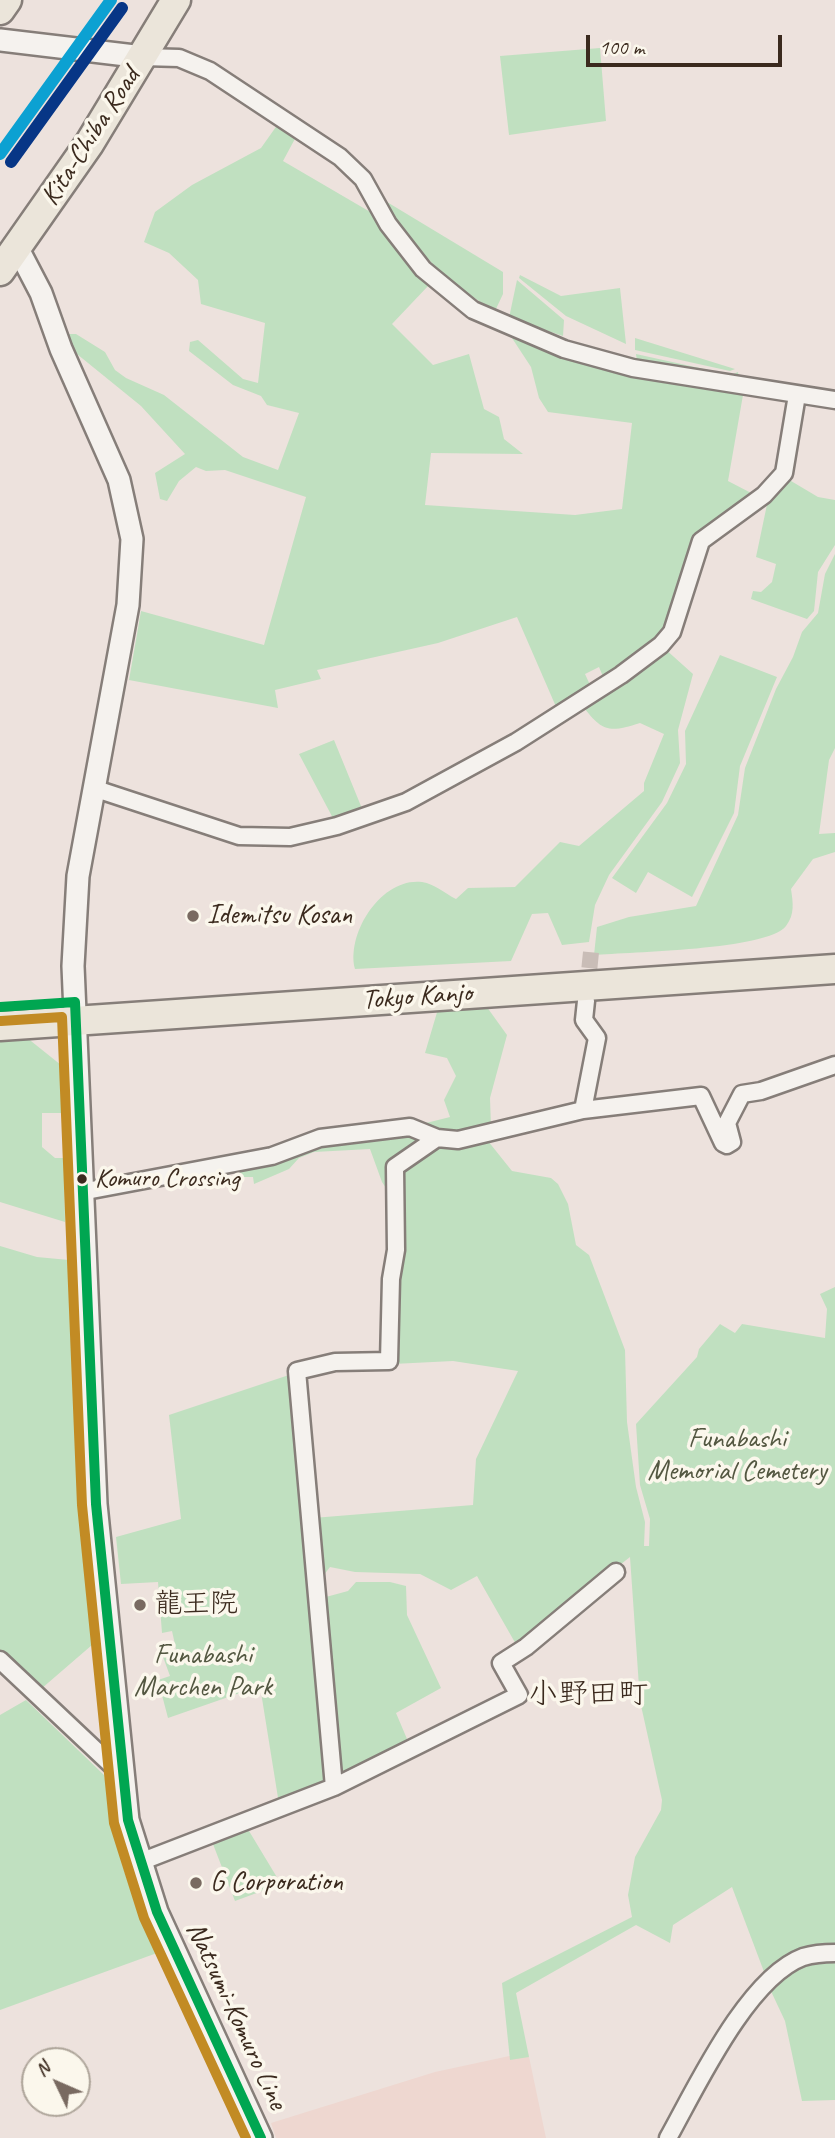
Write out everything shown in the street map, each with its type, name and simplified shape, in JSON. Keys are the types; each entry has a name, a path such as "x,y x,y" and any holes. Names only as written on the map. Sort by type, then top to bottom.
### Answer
{"highway":[{"path":"0,10 8,0"},
{"name":"Kita-Chiba Road","path":"0,271 89,144 176,0"},
{"name":"Tokyo Kanjo","path":"0,1026 76,1011 835,951"},
{"name":"Tokyo Kanjo","path":"0,1007 76,1011 835,969"}],"main road":[{"path":"0,40 143,57"},
{"name":"Natsumi-Komuro Line","path":"17,247 41,293 61,348 119,480 132,539 128,605 93,788 74,910 81,1192 96,1504 121,1774 128,1820 140,1862 167,1935 238,2083 261,2138"}],"street":[{"path":"143,57 178,58 210,71 340,157 363,179 388,224 416,261 451,294 473,310 564,349 633,368 835,400"},
{"path":"93,788 239,835 290,837 337,826 406,802 516,742 621,675 672,632 701,541 764,495 784,473 797,395"},
{"path":"583,1110 597,1038 584,1020 586,1001"},
{"path":"81,1192 272,1156 320,1138 410,1127 437,1138 467,1139 583,1110 701,1096 723,1143 727,1145 732,1142 727,1123 742,1094 761,1091 835,1065"},
{"path":"334,1787 298,1371 335,1362 390,1361 391,1279 396,1250 395,1167 437,1138"},
{"path":"140,1862 334,1787 519,1695 501,1663 526,1647 616,1572"},
{"path":"0,1660 121,1774"},
{"path":"668,2138 726,2036 748,2004 792,1963 803,1957 835,1953"}],"shaded area":[{"path":"528,2052 546,2138 276,2138 271,2123 435,2072"}],"green space":[{"path":"600,48 606,121 509,135 500,56"},
{"path":"278,124 297,135 283,161 372,213 399,253 429,285 392,324 433,365 469,354 484,409 499,417 504,439 523,454 431,453 425,505 575,515 622,509 632,423 548,412 539,398 531,367 510,335 596,364 743,395 728,481 755,495 704,531 669,626 658,641 604,679 599,667 585,674 591,687 557,709 517,617 438,643 317,670 321,679 275,690 278,708 129,680 141,611 264,645 306,497 225,470 206,471 196,467 179,481 167,501 160,499 155,473 185,454 141,406 72,350 66,334 76,334 105,352 115,370 126,378 164,395 243,457 278,470 299,413 267,405 261,396 233,385 189,351 190,342 198,340 243,379 258,383 265,323 201,304 198,280 169,253 144,242 155,212 192,185 261,148"},
{"path":"387,202 503,272 503,294 495,311 462,289 433,264 383,204"},
{"path":"520,275 561,296 620,288 626,344 566,316 519,278"},
{"path":"517,280 564,320 563,336 509,318"},
{"path":"635,338 735,369 730,371 635,350"},
{"path":"636,354 731,375 738,372 739,379 637,361"},
{"path":"786,478 818,497 835,500 835,545 818,572 814,611 807,619 751,599 753,591 761,592 772,582 776,564 756,557 769,495"},
{"path":"835,554 835,748 829,760 819,834 835,833 835,852 813,859 791,889 793,908 789,922 774,934 727,945 594,955 597,927 629,917 696,906 738,815 745,768 776,689 793,657 802,632 818,613 825,574"},
{"path":"664,648 693,674 678,730 680,763 662,802 609,875 595,905 589,942 562,945 548,913 532,914 511,961 355,969 356,940 361,925 380,898 393,889 407,883 422,882 456,899 468,888 515,887 560,842 579,846 644,791 644,783 664,734 640,723 607,728 595,721 582,705"},
{"path":"720,655 777,677 740,766 734,813 692,897 648,872 636,893 612,878 667,803 686,764 685,731"},
{"path":"334,740 363,811 335,822 299,754"},
{"path":"484,1003 507,1035 490,1098 491,1127 456,1137 422,1124 450,1117 444,1100 456,1076 447,1058 425,1053 438,1009"},
{"path":"26,1037 61,1065 62,1113 42,1113 42,1147 55,1158 64,1158 65,1222 0,1202 0,1039"},
{"path":"408,1130 432,1138 391,1166 392,1197 382,1182 370,1149 314,1152 299,1158 289,1169 254,1184 253,1177 241,1177 234,1167 325,1140"},
{"name":"Funabashi Memorial Cemetery","path":"484,1136 512,1171 551,1178 558,1184 568,1204 576,1245 589,1255 625,1350 627,1422 636,1487 645,1522 644,1546 649,1546 650,1519 640,1485 636,1424 697,1357 699,1349 720,1324 735,1333 742,1324 825,1338 827,1309 820,1294 835,1287 835,1947 766,1977 732,1887 673,1925 670,1943 636,1925 516,1993 529,2057 510,2060 502,1983 632,1917 628,1895 635,1857 661,1810 662,1800 640,1701 630,1557 517,1646 477,1576 451,1590 420,1574 355,1572 330,1567 317,1584 313,1518 473,1505 476,1459 518,1371 453,1361 393,1364 399,1171 439,1141"},
{"path":"0,1246 37,1257 69,1260 80,1504 92,1645 41,1689 0,1650"},
{"name":"Funabashi Marchen Park","path":"292,1374 311,1601 348,1591 356,1582 390,1582 406,1586 407,1615 441,1688 396,1713 410,1746 279,1804 260,1686 168,1718 158,1680 170,1676 162,1654 176,1649 172,1631 162,1633 158,1582 121,1584 116,1537 181,1519 169,1415"},
{"path":"26,1700 104,1775 122,1864 139,1916 157,1953 0,2010 0,1715"},
{"path":"246,1826 281,1884 235,1901 211,1839"},
{"path":"835,1957 835,2100 802,2101 785,2021 769,1987 793,1966"}],"tunnel":[{"path":"587,992 591,952"}],"transit line":[{"path":"0,154 111,0"},
{"path":"11,162 122,8"},
{"path":"0,1007 75,1002 96,1504 128,1820 157,1912 261,2138"},
{"path":"1,1021 62,1017 82,1505 114,1823 144,1918 246,2138"}],"place":[{"name":"Idemitsu Kosan","path":"193,916"},
{"name":"Komuro Crossing","path":"82,1179"},
{"name":"龍王院","path":"140,1605"},
{"name":"G Corporation","path":"196,1883"}],"district":[{"name":"小野田町","path":"588,1695"}]}
